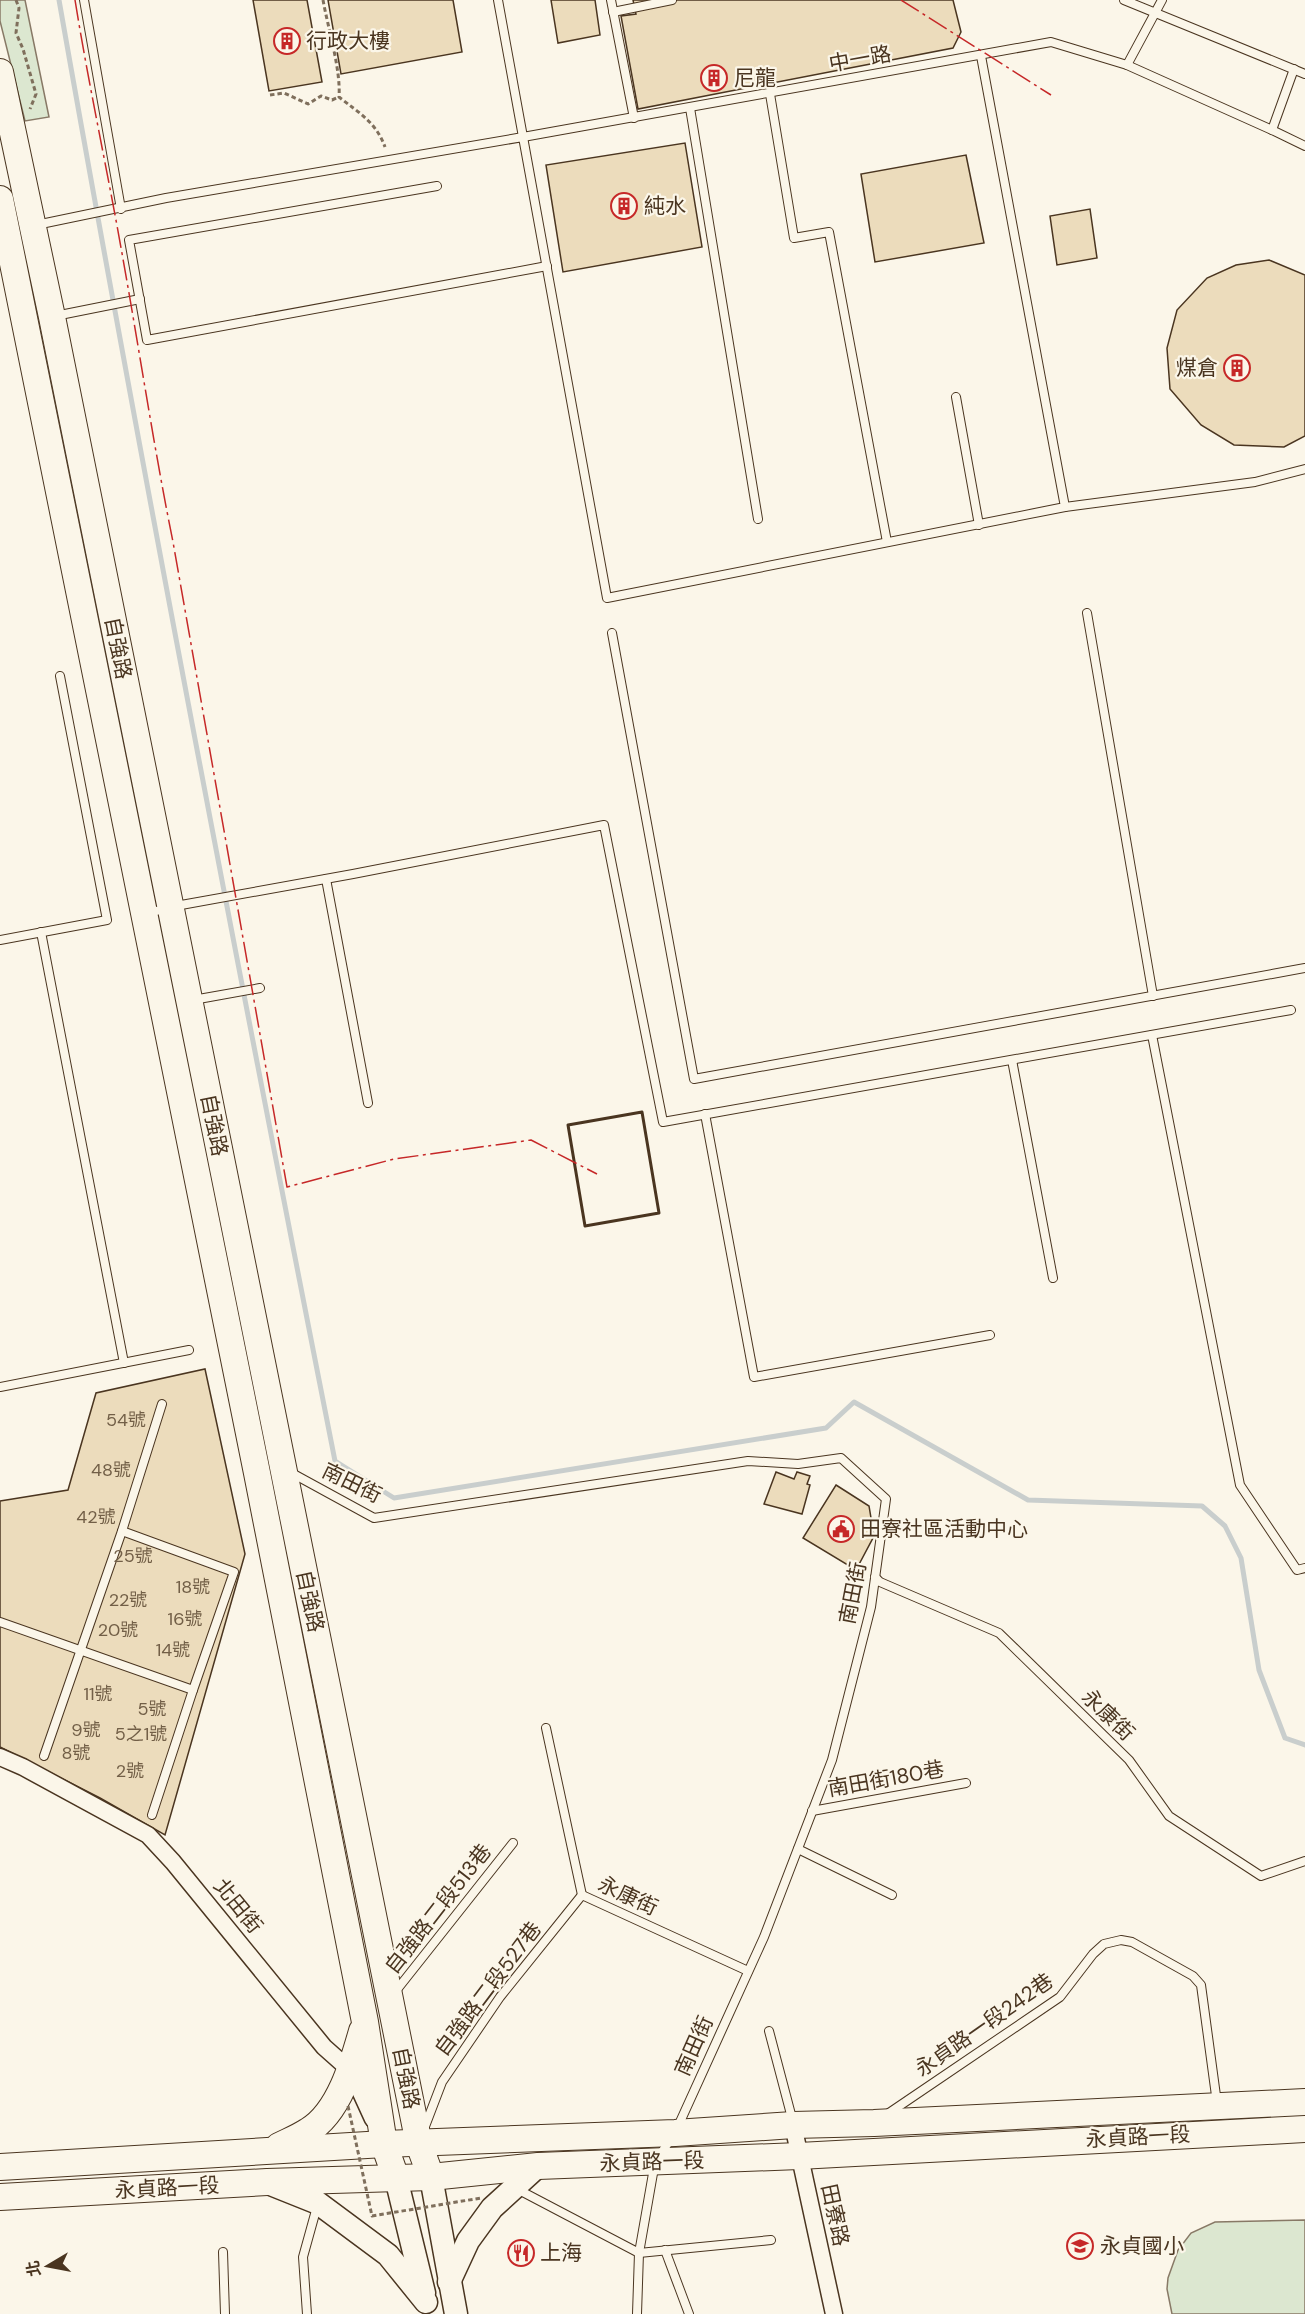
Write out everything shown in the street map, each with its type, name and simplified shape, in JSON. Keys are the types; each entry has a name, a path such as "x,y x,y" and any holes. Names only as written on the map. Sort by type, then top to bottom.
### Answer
{"main road":[{"name":"自強路","path":"0,72 20,229 145,914 176,1004 270,1471 391,1997 419,2144 432,2176"},
{"name":"自強路","path":"0,199 20,229"},
{"name":"自強路","path":"38,319 170,907 176,1004"},
{"name":"自強路","path":"270,1471 384,2144 396,2178"},
{"path":"268,2152 310,2130 327,2113 351,2071 365,2022"},
{"name":"永貞路一段","path":"0,2167 384,2144 675,2133 794,2125 1305,2102"},
{"path":"1077,2114 1078,2140"},
{"name":"永貞路一段","path":"0,2197 267,2182 432,2176 538,2166 800,2156 1305,2129"}],"street":[{"name":"北田街","path":"0,1757 148,1834 324,2047 351,2071 384,2144"},
{"name":"田寮路","path":"794,2125 834,2314"},
{"path":"449,2282 468,2241 492,2208 538,2166"},
{"path":"432,2176 456,2314"},
{"path":"396,2178 427,2308"},
{"path":"267,2182 318,2203 388,2255 427,2308"}],"lane":[{"path":"84,0 123,208"},
{"path":"498,0 607,598 1065,507 1255,482 1305,469"},
{"path":"611,0 634,118"},
{"path":"613,12 672,0"},
{"path":"1124,0 1305,74"},
{"path":"1128,65 1162,0"},
{"name":"中一路","path":"20,229 177,196 634,118 1051,42 1128,65 1305,146"},
{"path":"981,56 1065,507"},
{"path":"1272,130 1294,69"},
{"path":"770,94 794,238 829,232 887,543"},
{"path":"690,108 758,519"},
{"path":"437,186 129,240 147,340 547,267"},
{"path":"38,319 140,300"},
{"path":"956,398 979,525"},
{"path":"1087,613 1153,996"},
{"path":"612,633 694,1079 1305,968"},
{"path":"0,939 107,920 60,676"},
{"path":"145,914 209,899 327,879 604,825 663,1122 1291,1010"},
{"path":"327,879 368,1103"},
{"path":"41,932 124,1363"},
{"path":"176,1004 260,988"},
{"path":"1152,1035 1240,1485 1297,1570 1305,1568"},
{"path":"1012,1060 1053,1278"},
{"path":"705,1114 754,1377 990,1335"},
{"path":"1,1384 189,1350"},
{"path":"44,1756 122,1530 162,1404"},
{"name":"南田街","path":"270,1471 374,1518 748,1461 798,1464 841,1458 886,1499 871,1607 832,1760 764,1937 675,2133 655,2162 639,2253 637,2314"},
{"path":"122,1530 234,1572 152,1815"},
{"name":"永康街","path":"875,1577 880,1582 999,1633 1129,1760 1169,1815 1178,1822 1261,1876 1305,1861"},
{"path":"0,1622 193,1689"},
{"name":"永康街","path":"546,1728 582,1895 748,1971"},
{"name":"南田街180巷","path":"812,1811 966,1783"},
{"name":"自強路二段513巷","path":"391,1997 513,1843"},
{"path":"798,1849 892,1895"},
{"name":"自強路二段527巷","path":"419,2144 442,2082 500,1997 582,1895"},
{"name":"永貞路一段242巷","path":"874,2123 1060,1997 1093,1954 1104,1944 1121,1940 1132,1942 1193,1976 1201,1985 1218,2107"},
{"path":"769,2031 794,2125"},
{"path":"513,2187 639,2253 771,2240"},
{"path":"307,2314 303,2257 318,2203"},
{"path":"665,2250 689,2314"},
{"path":"223,2252 225,2314"}],"path":[{"path":"16,0 19,8 16,33 36,94 30,110"},
{"path":"323,0 340,81 339,97"},
{"path":"270,95 284,93 308,104 321,96 332,100 339,97"},
{"path":"339,97 380,132 389,160"},
{"path":"348,2106 372,2216 481,2198"}],"green space":[{"path":"0,0 25,0 49,117 25,121 0,21"},
{"path":"1305,2220 1305,2314 1172,2314 1167,2289 1168,2278 1178,2250 1191,2233 1215,2222"}],"building":[{"name":"行政大樓","path":"253,0 307,0 322,82 269,91"},
{"path":"328,0 453,0 462,52 341,74"},
{"path":"551,0 595,0 600,35 558,43"},
{"name":"尼龍","path":"633,0 953,0 961,32 953,48 638,109 621,16 636,14"},
{"name":"純水","path":"685,143 702,247 563,272 546,165"},
{"path":"966,155 984,243 875,262 861,174"},
{"path":"1090,209 1097,258 1057,265 1050,216"},
{"name":"煤倉","path":"1269,260 1305,275 1305,436 1284,447 1234,445 1201,425 1170,389 1167,348 1177,310 1207,278 1236,265"},
{"path":"205,1369 245,1554 165,1835 100,1798 0,1747 0,1501 68,1490 96,1393"},
{"path":"776,1472 794,1479 797,1472 810,1476 807,1484 810,1485 802,1514 764,1504"},
{"name":"田寮社區活動中心","path":"836,1485 869,1506 874,1536 856,1570 803,1538"}],"waterway":[{"path":"59,0 193,731 335,1461 394,1498 826,1428 854,1402 1028,1500 1202,1506 1225,1526 1241,1558 1259,1670 1285,1738 1305,1745"}],"wall":[{"path":"642,1112 659,1213 585,1226 568,1125 642,1112"}],"power":[{"path":"75,0 287,1187 394,1159 531,1140 597,1174"},
{"path":"901,0 1051,95"}],"place":[{"name":"行政大樓","path":"287,41"},
{"name":"尼龍","path":"714,78"},
{"name":"純水","path":"624,206"},
{"name":"煤倉","path":"1237,368"},
{"name":"田寮社區活動中心","path":"841,1529"},
{"name":"永貞國小","path":"1080,2246"},
{"name":"上海","path":"521,2253"}]}
